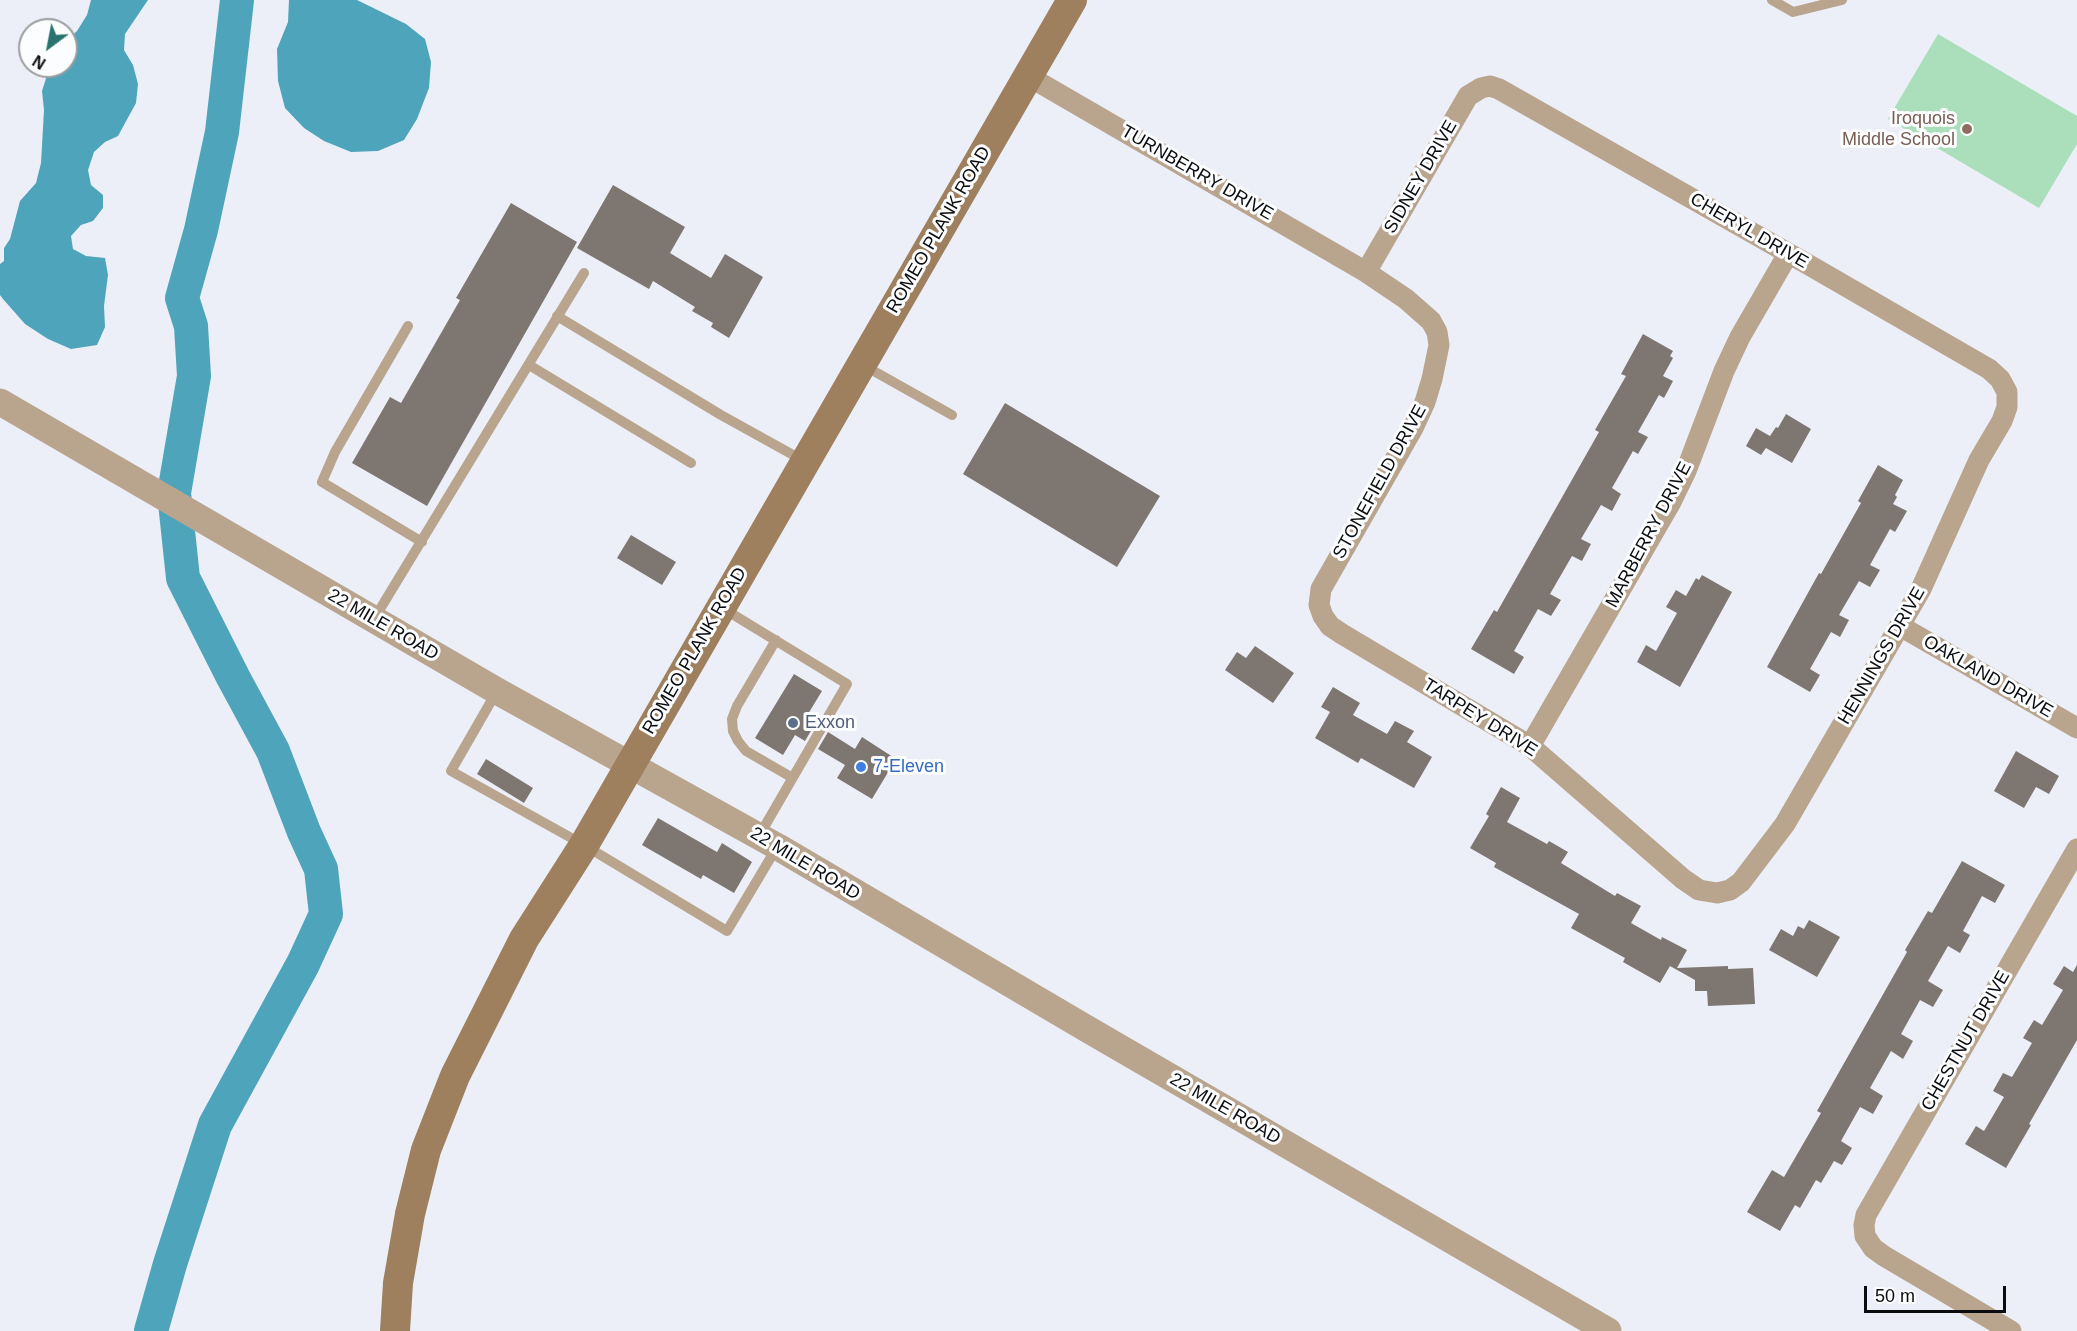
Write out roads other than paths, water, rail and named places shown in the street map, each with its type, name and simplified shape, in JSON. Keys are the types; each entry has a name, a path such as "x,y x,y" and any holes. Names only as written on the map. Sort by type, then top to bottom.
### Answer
{"main road":[{"name":"ROMEO PLANK ROAD","path":"395,1331 398,1283 410,1214 426,1150 442,1105 524,939 584,845 1072,0"}],"street":[{"name":"TURNBERRY DRIVE","path":"1028,76 1366,272"},
{"name":"CHERYL DRIVE","path":"1480,88 1490,86 1499,89 1989,369 2000,379 2007,392"},
{"name":"SIDNEY DRIVE","path":"1366,272 1468,96 1480,88"},
{"name":"MARBERRY DRIVE","path":"1530,746 1671,502 1686,471 1728,362 1788,254"},
{"name":"STONEFIELD DRIVE","path":"1323,616 1319,605 1321,589 1413,428 1425,402 1439,345 1437,332 1431,321 1406,299 1366,272"},
{"name":"HENNINGS DRIVE","path":"1717,893 1730,890 1741,882 1785,824 1900,626 1935,560 1979,460 2002,421 2007,408 2007,392"},
{"name":"22 MILE ROAD","path":"0,402 497,691 768,842 1608,1331"},
{"name":"TARPEY DRIVE","path":"1323,616 1330,626 1342,634 1530,746 1683,879 1699,890 1717,893"},
{"name":"OAKLAND DRIVE","path":"1900,626 2077,728"},
{"name":"CHESTNUT DRIVE","path":"2011,1331 1884,1256 1873,1248 1866,1236 1864,1225 1866,1215 2077,849"}],"lane":[{"path":"1772,0 1793,12 1842,0"},
{"path":"374,620 584,273"},
{"path":"557,316 720,415 805,461"},
{"path":"408,326 334,452 322,482 422,542"},
{"path":"861,364 952,415"},
{"path":"529,365 692,463"},
{"path":"497,691 451,771 584,845 727,931 768,842 791,777 847,684 720,607"},
{"path":"776,640 737,706 732,719 733,731 746,751 791,777"}],"water":[{"path":"91,0 148,0 125,34 124,50 133,65 138,84 136,103 118,136 105,142 94,152 88,170 91,185 103,195 103,208 93,221 81,225 71,236 73,249 86,256 105,258 108,275 104,306 105,327 97,345 71,349 48,339 25,324 3,299 0,295 0,264 4,261 4,248 10,239 20,201 36,183 41,163 44,110 42,91 46,78 78,78 78,29 87,15"},
{"path":"289,0 357,0 406,24 425,39 431,62 429,88 417,119 404,140 378,151 351,152 324,141 304,128 285,108 278,81 277,49 288,22"}],"waterway":[{"path":"151,1331 215,1125 303,964 326,914 321,869 304,832 273,751 183,578 174,493 194,376 191,326 182,298 201,230 222,132 237,0"}],"place":[{"name":"Iroquois Middle School","path":"1967,129"},
{"name":"Exxon","path":"793,723"},
{"name":"7-Eleven","path":"861,767"}]}
